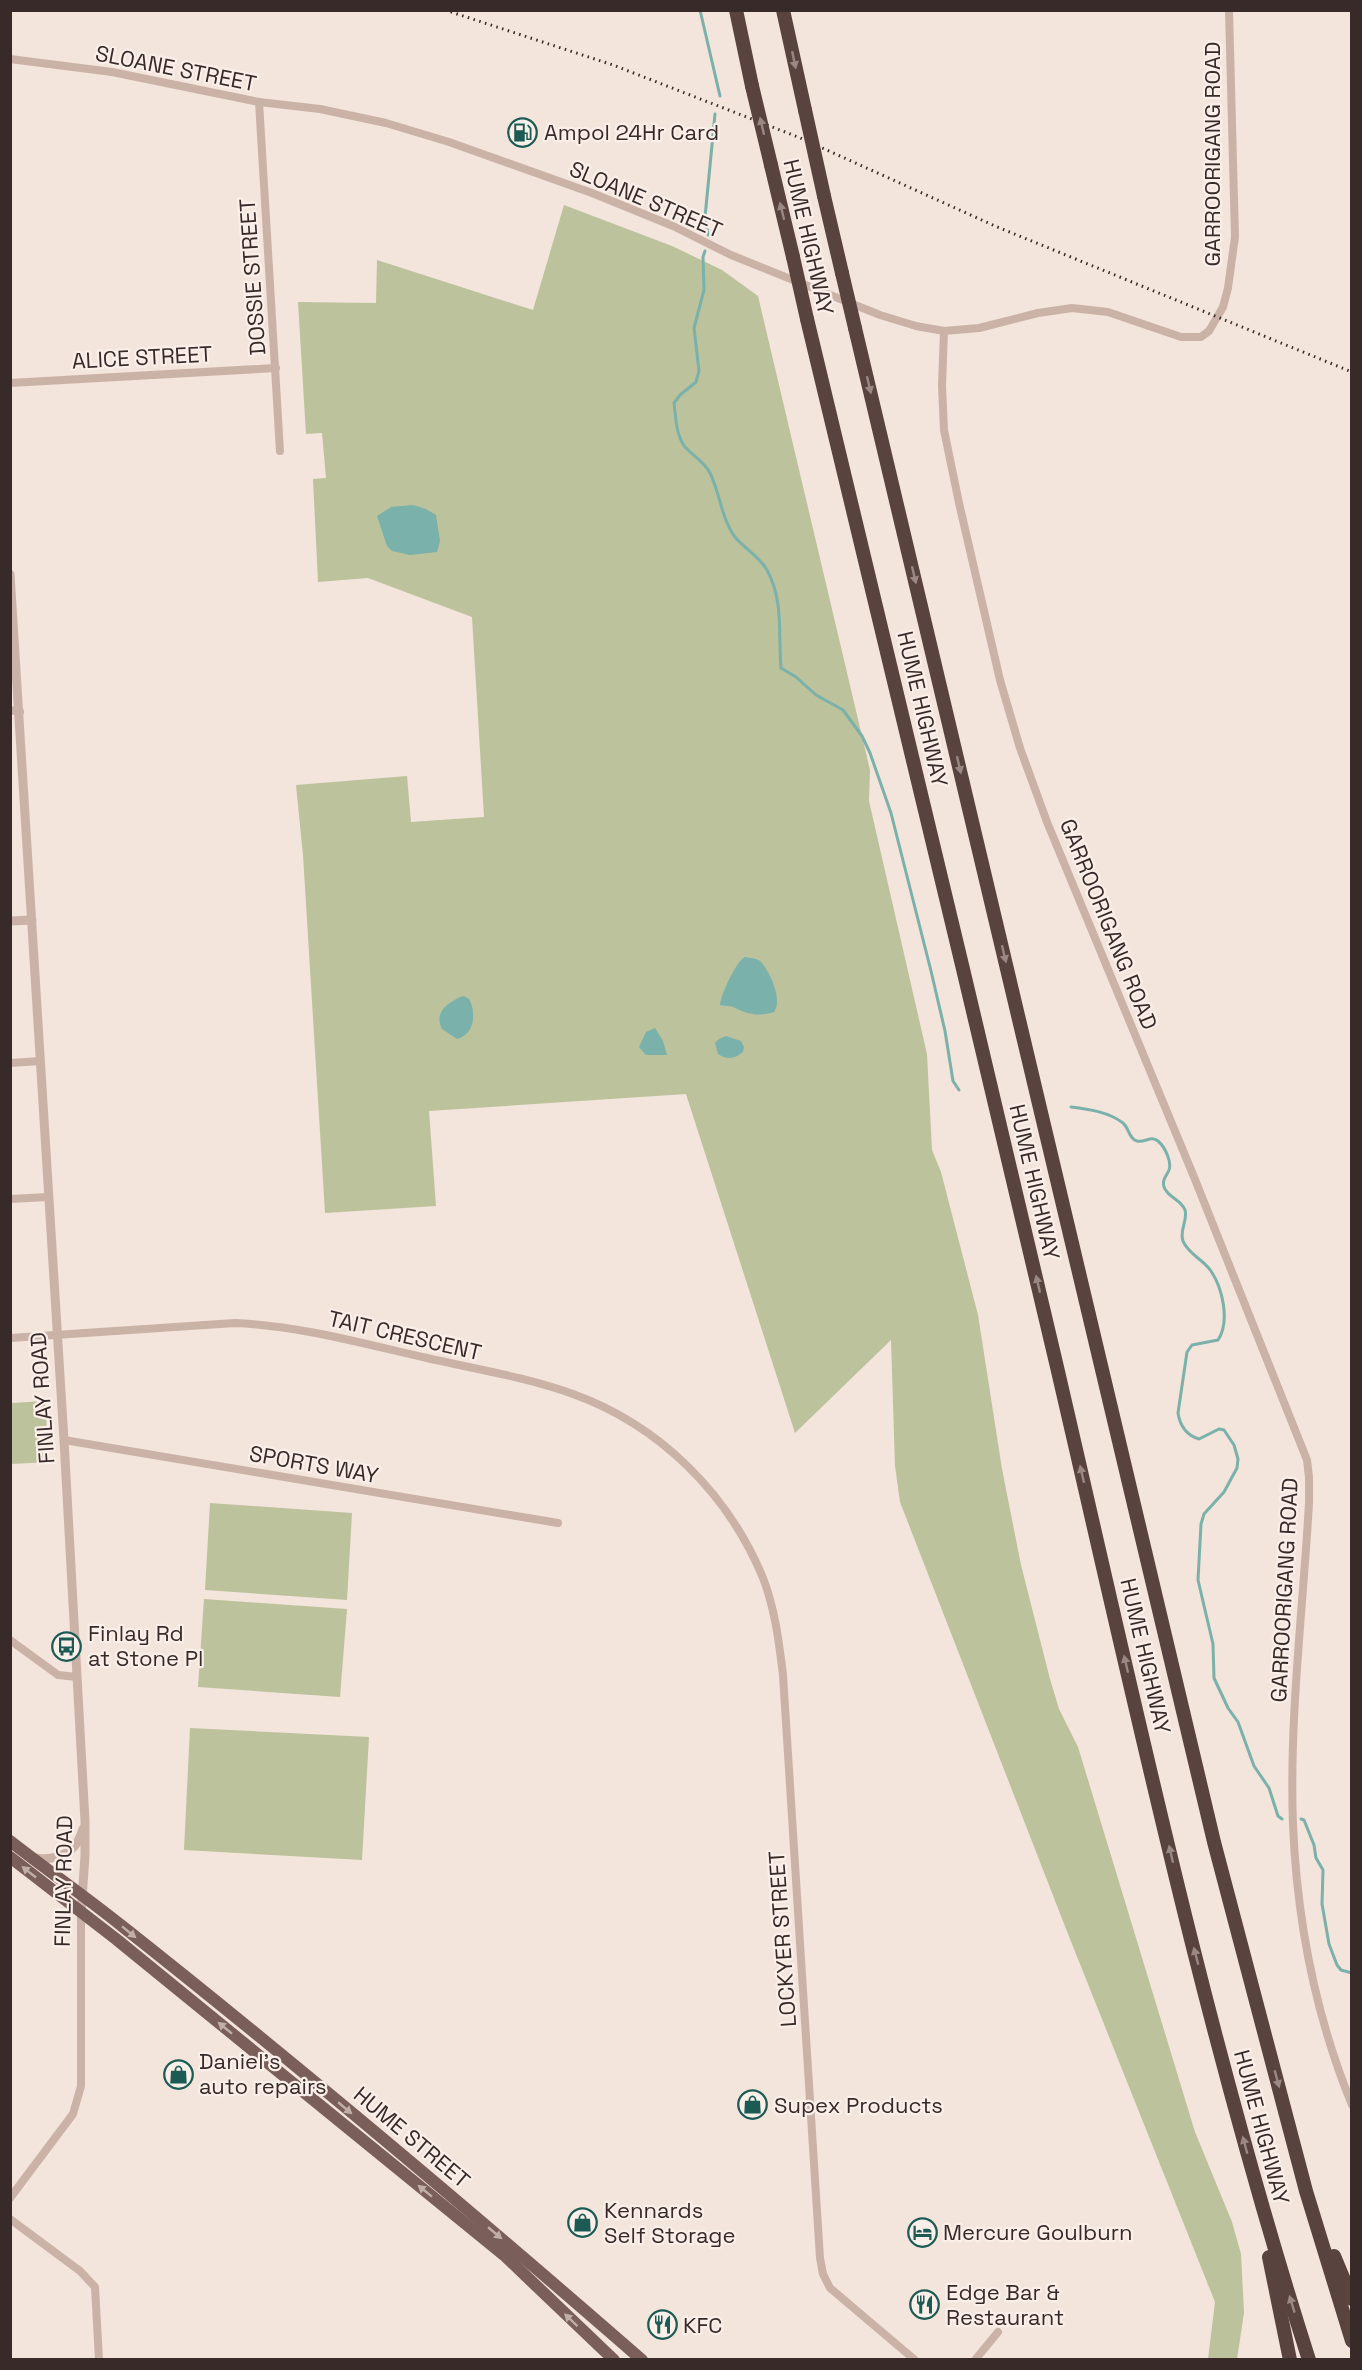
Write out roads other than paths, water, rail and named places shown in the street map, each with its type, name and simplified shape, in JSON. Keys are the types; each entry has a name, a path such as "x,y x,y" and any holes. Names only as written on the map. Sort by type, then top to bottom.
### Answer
{"highway":[{"name":"HUME HIGHWAY","path":"736,10 807,319 1018,1197 1184,1911 1260,2202 1309,2360"},
{"name":"HUME HIGHWAY","path":"783,10 855,328 1214,1842 1306,2191 1352,2341"},
{"path":"1306,2191 1352,2299"},
{"path":"1260,2202 1290,2360"}],"main road":[{"name":"HUME STREET","path":"10,1841 83,1896 496,2234 642,2360"},
{"name":"HUME STREET","path":"10,1857 292,2081 504,2255 614,2360"}],"street":[{"name":"GARROORIGANG ROAD","path":"1229,10 1235,237 1228,288 1220,314 1209,331 1201,337 1181,338 1108,312 1072,308 1038,313 979,328 944,331 942,386 944,430 1000,680 1036,794 1194,1177 1306,1460 1309,1503 1293,1754 1295,1859 1304,1929 1318,1999 1352,2105"},
{"name":"SLOANE STREET","path":"10,58 112,72 259,102 320,109 375,121 449,142 592,193 673,226 731,255 880,315 916,326 944,331"},
{"name":"DOSSIE STREET","path":"259,102 280,451"},
{"name":"ALICE STREET","path":"10,383 276,368"},
{"name":"FINLAY ROAD","path":"10,574 15,711 32,920 64,1440 86,1856 81,1912 81,2086 74,2114 10,2198"},
{"path":"10,921 32,920"},
{"path":"10,1063 40,1061"},
{"path":"10,1199 48,1197"},
{"name":"TAIT CRESCENT","path":"10,1338 203,1325 268,1325 317,1333 525,1380 572,1394 607,1408 686,1464 711,1491"},
{"name":"SPORTS WAY","path":"64,1440 558,1523"},
{"name":"LOCKYER STREET","path":"711,1491 735,1523 763,1579 779,1641 784,1686 818,2246 822,2266 830,2288 915,2360"},
{"path":"10,1640 58,1675 77,1677"},
{"path":"31,1857 45,1859 64,1856 77,1844 85,1821"},
{"path":"10,2219 80,2271 95,2287 99,2360"},
{"path":"975,2360 998,2332"}],"water":[{"path":"413,505 436,515 440,541 437,552 410,555 392,551 387,546 377,516 391,507"},
{"path":"745,957 760,961 768,972 776,993 774,1012 753,1014 720,1005 737,965"},
{"path":"464,996 469,999 473,1017 467,1033 457,1039 442,1029 439,1018 446,1006"},
{"path":"655,1028 663,1041 667,1055 646,1055 639,1047 646,1032"},
{"path":"726,1036 741,1041 744,1047 743,1052 731,1058 718,1054 715,1043"}],"waterway":[{"path":"700,10 720,96"},
{"path":"708,235 705,217 715,114"},
{"path":"705,251 703,257 704,290 694,328 699,371 696,382 674,403 679,435 688,450 703,463 710,473 730,530 767,570 778,606 781,668 796,677 816,695 843,710 862,736 870,753 891,813 945,1031 953,1081 959,1090"},
{"path":"1071,1107 1111,1116 1123,1123 1134,1140 1155,1139 1161,1144 1170,1163 1164,1187 1185,1210 1182,1233 1185,1246 1211,1271 1222,1296 1224,1324 1218,1340 1192,1345 1187,1352 1178,1413 1184,1429 1199,1439 1219,1429 1224,1430 1234,1445 1238,1459 1237,1468 1224,1492 1204,1514 1201,1524 1198,1580 1213,1644 1214,1678 1228,1708 1238,1722 1254,1766 1269,1788 1278,1816 1282,1819"},
{"path":"1301,1819 1304,1820 1314,1845 1316,1858 1323,1870 1322,1904 1329,1944 1337,1965 1341,1970 1352,1973"}],"railway":[{"path":"445,10 613,65 798,137 995,226 1352,372"}],"place":[{"name":"Ampol 24Hr Card","path":"523,132"},
{"name":"Finlay Rd at Stone Pl","path":"67,1646"},
{"name":"Daniel’s auto repairs","path":"178,2074"},
{"name":"Supex Products","path":"753,2105"},
{"name":"Kennards Self Storage","path":"583,2223"},
{"name":"Mercure Goulburn","path":"922,2232"},
{"name":"Edge Bar & Restaurant","path":"925,2305"},
{"name":"KFC","path":"662,2325"}]}
